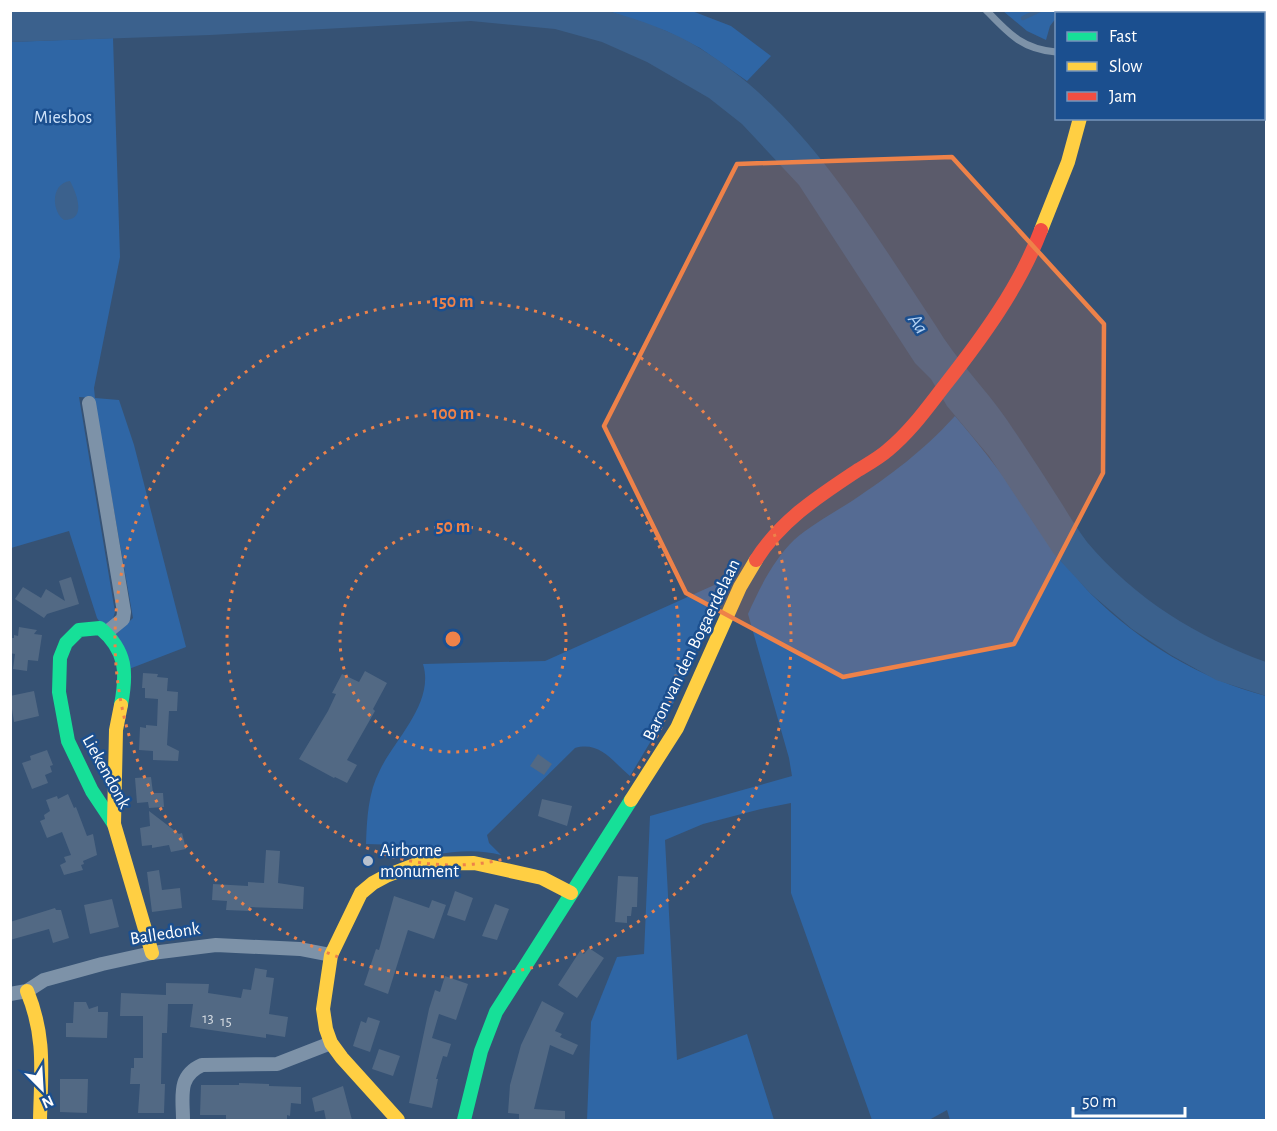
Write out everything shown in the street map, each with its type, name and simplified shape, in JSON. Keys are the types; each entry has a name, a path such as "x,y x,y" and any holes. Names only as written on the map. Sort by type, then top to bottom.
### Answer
{"main road":[{"name":"Baron van den Bogaerdelaan","path":"464,1120 482,1051 496,1012 677,728 740,587 758,557 785,523 812,501 887,451 912,428 966,358 1030,259 1068,162 1079,120"},
{"name":"Liekendonk","path":"114,824 116,730 125,675 117,646 100,628 86,628 79,630 66,643 60,658 59,692 68,741 92,791 114,824 152,953"},
{"path":"398,1120 342,1058 332,1044 326,1029 323,1009 331,955 361,893 386,876 417,864 474,863 542,878 571,893"},
{"path":"27,991 36,1013 41,1039 40,1120"}],"street":[{"path":"89,404 124,612 123,619 106,633"},
{"name":"Balledonk","path":"10,994 27,991 44,980 152,953 216,945 300,949 331,955"},
{"path":"183,1120 184,1081 192,1069 202,1065 277,1064 332,1044"}],"lane":[{"path":"986,10 1020,43 1055,52"}],"highlighted area":[{"path":"952,157 1104,324 1103,473 1014,644 843,677 686,593 604,426 737,164"}],"green space":[{"path":"608,11 692,11 731,26 771,56 747,81 700,48 666,31"},
{"path":"1003,11 1070,11 1055,12 1055,19 1050,26 1046,40 1027,31"},
{"path":"1266,11 1266,41 1265,12 1132,12"},
{"name":"Miesbos","path":"113,38 120,257 94,388 95,398 119,400 134,445 186,647 129,669 116,634 133,618 94,398 79,397 115,612 111,624 102,625 97,618 69,531 11,548 10,42"},
{"path":"955,416 1091,594 1129,628 1172,657 1218,680 1266,696 1266,1120 950,1120 947,1110 929,1120 872,1120 791,893 791,803 703,824 665,840 677,1060 747,1034 774,1120 587,1120 591,1022 617,957 644,954 650,816 792,776 789,758 748,614 762,585 780,556 794,540 893,472 931,441"},
{"path":"721,582 721,591 673,704 630,776 599,750 592,747 575,748 487,835 489,843 501,855 467,851 433,855 432,846 366,844 373,788 386,758 418,707 425,679 423,664 545,661"}],"water":[{"name":"Aa","path":"10,11 608,11 679,37 701,49 739,76 773,106 833,174 944,338 1007,420 1087,542 1126,581 1169,614 1216,641 1266,662 1266,696 1216,680 1171,655 1132,629 1090,593 1054,554 989,456 947,406 931,379 915,363 799,185 742,124 709,98 647,62 602,42 555,29 471,21 210,35 11,42"},
{"path":"70,181 77,199 78,211 76,216 64,220 57,210 55,198 59,187"}],"building":[{"path":"71,577 79,604 47,614 44,618 15,599 23,587 41,598 46,589 65,601 59,581"},
{"path":"19,627 37,630 34,634 42,635 38,661 28,660 27,671 13,669 15,654 10,653 10,638 14,638 14,635 18,636"},
{"path":"365,671 387,683 373,709 375,711 347,760 357,765 347,783 299,759 328,711 336,694 332,693 342,674 359,682"},
{"path":"143,673 158,674 157,677 168,678 167,691 178,692 177,711 169,711 167,745 179,751 178,761 153,760 153,751 139,750 140,727 157,726 158,699 145,698 145,688 142,688"},
{"path":"34,691 39,716 14,722 10,696"},
{"path":"47,750 53,765 50,766 52,772 45,775 48,783 32,789 22,763 31,760 30,756"},
{"path":"538,754 552,764 544,775 530,766"},
{"path":"151,777 153,793 163,793 164,807 149,808 148,802 137,803 135,778"},
{"path":"68,794 74,808 76,807 87,836 93,834 97,855 83,861 84,864 81,865 83,870 64,875 60,865 66,862 64,857 71,855 62,832 47,838 40,821 45,819 44,815 50,811 46,800 57,796 58,799"},
{"path":"542,799 572,806 567,826 538,816"},
{"path":"149,811 179,834 182,833 186,849 171,852 169,845 152,848 152,845 142,846 140,828 150,826"},
{"path":"266,850 280,851 278,883 304,887 303,909 250,907 250,911 226,910 227,901 212,900 213,884 248,886 248,882 264,883"},
{"path":"159,870 162,890 180,888 182,908 152,912 147,872"},
{"path":"618,876 638,877 637,907 632,907 631,916 627,916 627,923 615,922"},
{"path":"455,891 473,898 465,921 447,915"},
{"path":"394,896 429,908 432,900 446,905 434,939 408,930 388,994 364,985 376,949 379,950"},
{"path":"112,899 119,927 90,934 84,905"},
{"path":"495,904 509,909 497,940 482,936"},
{"path":"55,908 61,910 69,938 53,943 49,929 10,940 10,922"},
{"path":"589,948 604,958 577,998 558,985 580,951 584,954"},
{"path":"255,968 267,970 266,977 274,978 269,1014 288,1017 285,1037 266,1034 266,1038 190,1027 193,1004 168,1004 167,1033 162,1033 161,1084 165,1084 164,1113 138,1113 140,1084 130,1084 134,1058 143,1058 143,1016 120,1016 121,993 166,995 166,983 209,984 208,993 241,998 243,989 251,990"},
{"path":"445,976 468,984 456,1020 439,1014 432,1038 451,1044 447,1057 443,1056 436,1079 438,1079 432,1108 409,1103 429,1009 435,990 440,992"},
{"path":"542,1001 564,1013 555,1031 562,1034 560,1037 578,1045 573,1055 550,1045 534,1109 565,1111 565,1120 519,1120 519,1114 508,1113 510,1085 521,1045"},
{"path":"74,1002 86,1002 89,1009 98,1006 98,1012 108,1012 107,1038 66,1037 66,1023 73,1023"},
{"path":"368,1017 380,1021 370,1052 353,1046 361,1021 366,1023"},
{"path":"379,1049 400,1056 393,1076 372,1069"},
{"path":"60,1079 88,1079 87,1113 60,1112"},
{"path":"239,1083 301,1087 301,1104 291,1103 290,1116 287,1115 287,1120 226,1120 226,1115 200,1115 201,1085 239,1085"},
{"path":"343,1086 352,1120 326,1120 324,1110 315,1112 312,1098"}],"waterway":[{"path":"1023,18 1040,10"}],"traffic: fast":[{"path":"114,824 92,791 68,741 59,692 60,658 66,643 79,630 100,628 116,645 124,673 121,705"},
{"path":"464,1120 481,1051 496,1012 631,800"}],"traffic: slow":[{"path":"1041,230 1068,162 1079,120"},
{"path":"631,800 677,728 740,587 756,560"},
{"path":"121,705 116,730 114,824 152,953"},
{"path":"398,1120 342,1058 331,1043 326,1029 323,1009 331,955 361,893 386,876 417,864 474,863 542,878 571,893"},
{"path":"27,991 40,1039 40,1120"}],"traffic: jam":[{"path":"756,560 789,521 829,489 881,456 925,411 999,311 1022,271 1041,230"}],"place":[{"name":"Airborne monument","path":"368,861"}]}
